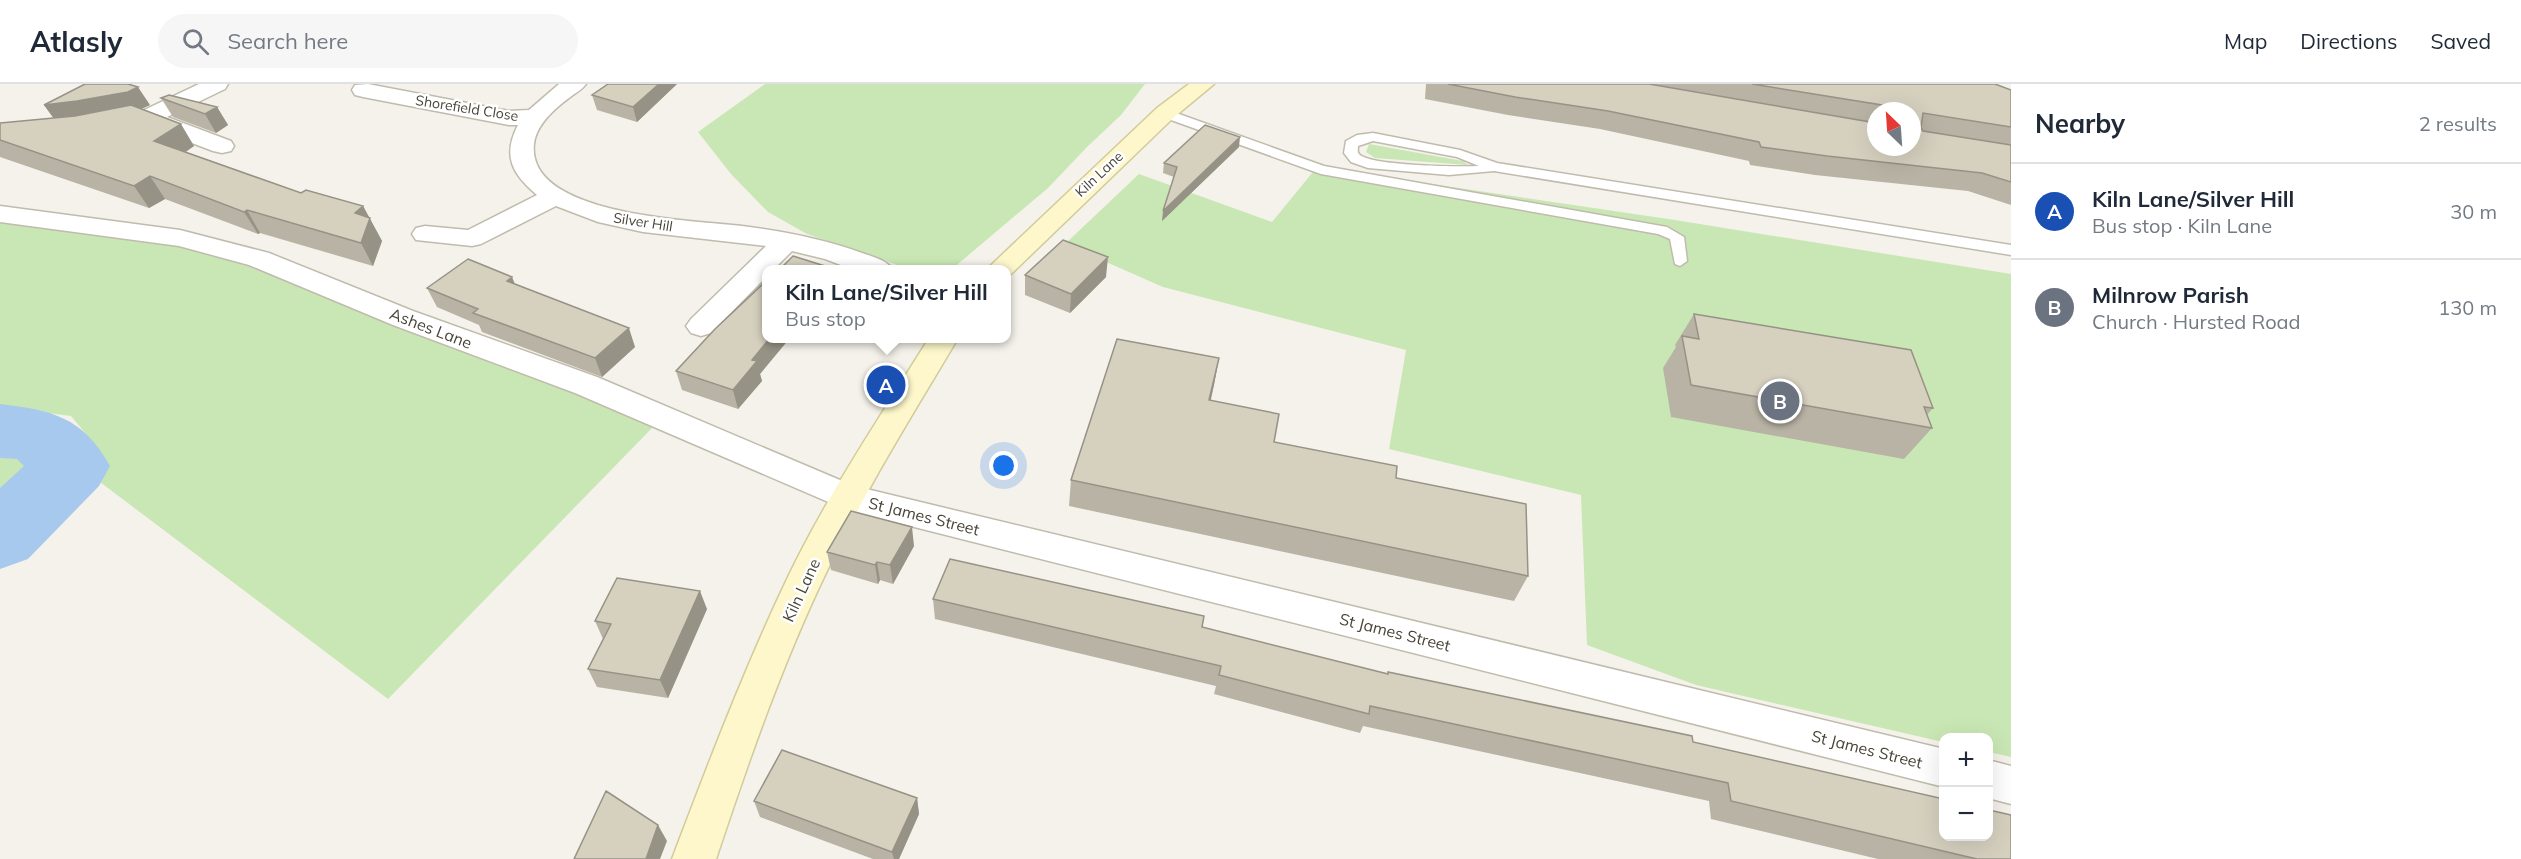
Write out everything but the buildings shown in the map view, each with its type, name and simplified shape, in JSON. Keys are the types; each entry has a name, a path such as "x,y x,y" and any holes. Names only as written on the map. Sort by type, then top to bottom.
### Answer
{"main road":[{"name":"Kiln Lane","path":"1004,265 1165,113 1203,84"},
{"name":"Kiln Lane","path":"694,859 736,741 806,577 848,497 942,343"}],"street":[{"path":"90,129 147,118 217,84"},
{"name":"Silver Hill","path":"575,84 550,101 535,117 523,140 521,151 522,164 535,182 556,196 600,215 644,224 719,231 785,242 828,251 866,265"},
{"name":"Shorefield Close","path":"363,90 509,118 535,117"},
{"path":"147,118 222,146"},
{"path":"425,234 472,238 556,196"},
{"name":"Ashes Lane","path":"0,214 180,238 258,259 403,318 586,385 848,497"},
{"path":"701,326 785,242"},
{"name":"St James Street","path":"848,497 1939,767"},
{"path":"1993,780 2011,785"}],"lane":[{"path":"1165,113 1280,153 1321,170 1662,230 1677,237 1680,261"},
{"path":"1494,167 1483,170 1463,170 1368,164 1356,159 1351,153 1351,144 1362,138 1372,137 1460,154 1494,167 2011,250"}],"green space":[{"path":"765,84 1145,84 1121,115 1048,188 957,265 897,265 807,234 768,212 731,174 698,132"},
{"path":"1369,144 1463,161 1468,165 1375,158 1366,152"},
{"path":"1317,167 1675,220 2011,274 2011,757 1993,753 1993,733 1939,733 1939,741 1696,685 1587,645 1581,495 1389,449 1406,350 1163,287 1065,244 1139,174 1272,222"},
{"path":"0,219 194,248 292,278 654,426 388,699 84,470 91,440 71,416 0,407"},
{"path":"0,444 11,445 37,458 30,481 0,522"}],"waterway":[{"path":"0,431 37,435 72,466 0,537"}],"place":[{"name":"Kiln Lane/Silver Hill","path":"886,385"},
{"name":"Milnrow Parish","path":"1780,401"}]}
